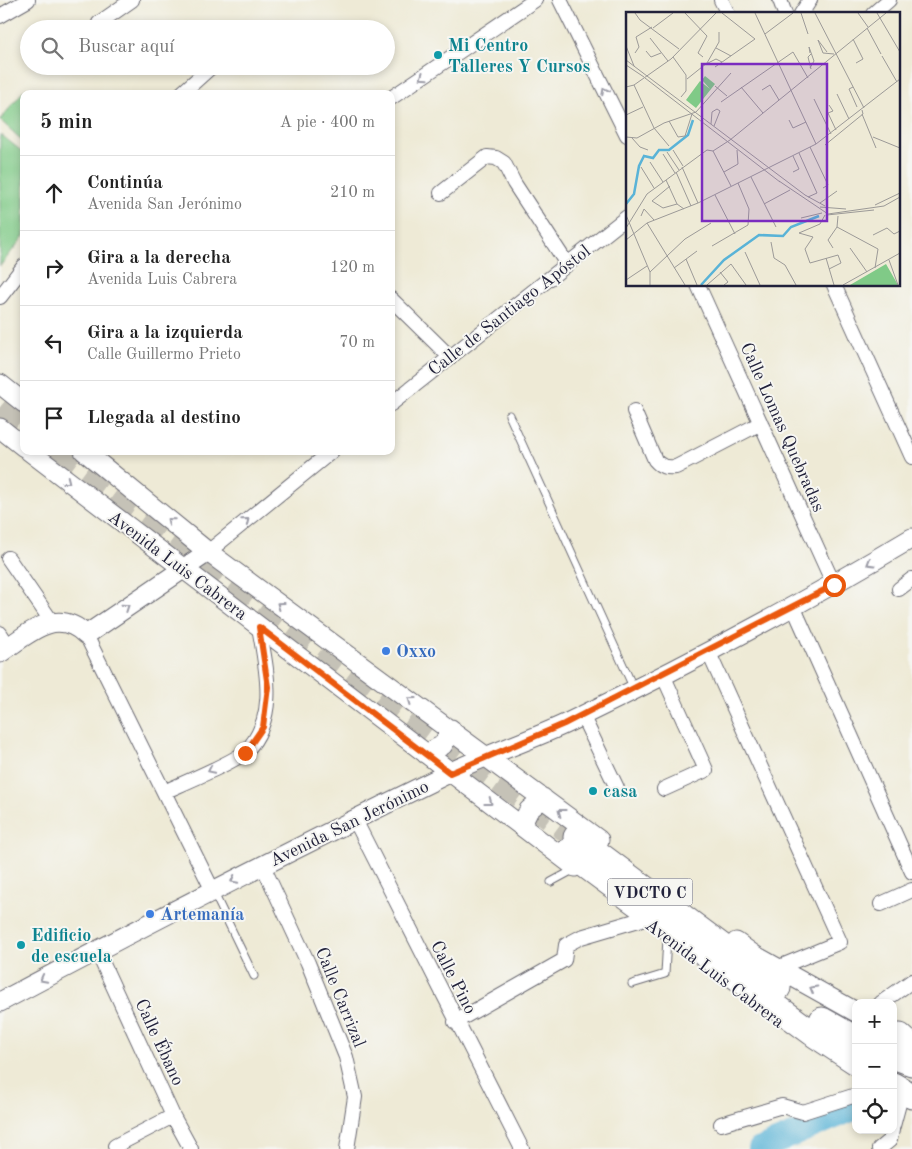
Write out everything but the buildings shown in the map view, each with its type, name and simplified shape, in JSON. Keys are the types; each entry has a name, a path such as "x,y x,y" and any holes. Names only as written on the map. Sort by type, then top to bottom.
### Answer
{"highway":[{"name":"VDCTO C","path":"573,853 822,1020 852,1044"},
{"name":"VDCTO C","path":"573,853 815,1036 852,1059"},
{"path":"822,1020 852,1037"},
{"path":"902,1045 912,1063"},
{"path":"897,1070 912,1076"}],"main road":[{"path":"0,384 20,400"},
{"path":"0,428 20,444"},
{"name":"Avenida Luis Cabrera","path":"34,455 521,826 573,853 642,919 757,1006 852,1070"},
{"name":"Avenida Luis Cabrera","path":"91,455 208,552 451,729 754,955 852,1010"},
{"name":"Avenida San Jerónimo","path":"0,1002 213,891 486,755 582,715 634,690 834,585 912,538"},
{"path":"3,645 52,622 65,622 77,626 86,635 208,552"},
{"path":"426,754 443,745 451,729"},
{"path":"521,826 529,810 543,798"}],"street":[{"path":"0,16 28,0"},
{"path":"103,20 132,0"},
{"path":"395,95 536,0"},
{"path":"560,0 626,133"},
{"path":"721,0 727,12"},
{"path":"780,0 784,12"},
{"path":"802,12 810,0"},
{"path":"876,12 889,0"},
{"path":"185,90 202,75"},
{"path":"441,194 487,158 496,158 504,163 514,183 567,264"},
{"name":"Calle de Santiago Apóstol","path":"395,401 626,218"},
{"path":"0,297 20,271"},
{"name":"Calle Lomas Quebradas","path":"698,286 834,585"},
{"path":"834,286 912,457"},
{"path":"395,303 450,356"},
{"path":"634,411 655,460 667,468 676,467 761,424"},
{"path":"208,552 327,455"},
{"path":"8,558 52,622"},
{"path":"899,589 912,578"},
{"path":"793,606 912,872"},
{"path":"164,792 245,753 263,727 268,687 259,627"},
{"path":"86,635 213,891"},
{"path":"708,651 840,942 777,968"},
{"path":"663,675 706,770 664,789"},
{"path":"582,715 617,788"},
{"name":"Calle Pino","path":"354,820 455,1022 522,1149"},
{"name":"Calle Carrizal","path":"263,866 308,963 346,1057 354,1097 347,1149"},
{"path":"881,904 912,890"},
{"path":"455,1022 564,960 566,945 573,941 642,919"},
{"name":"Calle Ébano","path":"97,951 173,1116 191,1149"},
{"path":"887,999 912,981"},
{"path":"897,1111 902,1093"},
{"path":"721,1124 782,1106 803,1112 852,1095"},
{"path":"115,1146 173,1116"},
{"path":"879,1149 890,1140 891,1134"}],"lane":[{"path":"509,415 634,690"},
{"path":"551,882 573,853"},
{"path":"213,891 254,976"},
{"path":"632,984 665,974 667,938"}],"green space":[{"path":"20,95 20,138 0,120"},
{"path":"0,134 20,150 20,241 0,266"}],"waterway":[{"path":"760,1149 852,1110"}],"tunnel":[{"path":"0,407 20,424"},
{"path":"59,455 576,837"}],"place":[{"name":"Mi Centro Talleres Y Cursos","path":"438,55"},
{"name":"Oxxo","path":"386,651"},
{"name":"casa","path":"593,791"},
{"name":"Artemanía","path":"150,914"},
{"name":"Edificio de escuela","path":"21,945"}],"route":[{"path":"245,753 263,727 268,687 259,627 450,773 486,755 564,724 634,690 834,585"}]}
